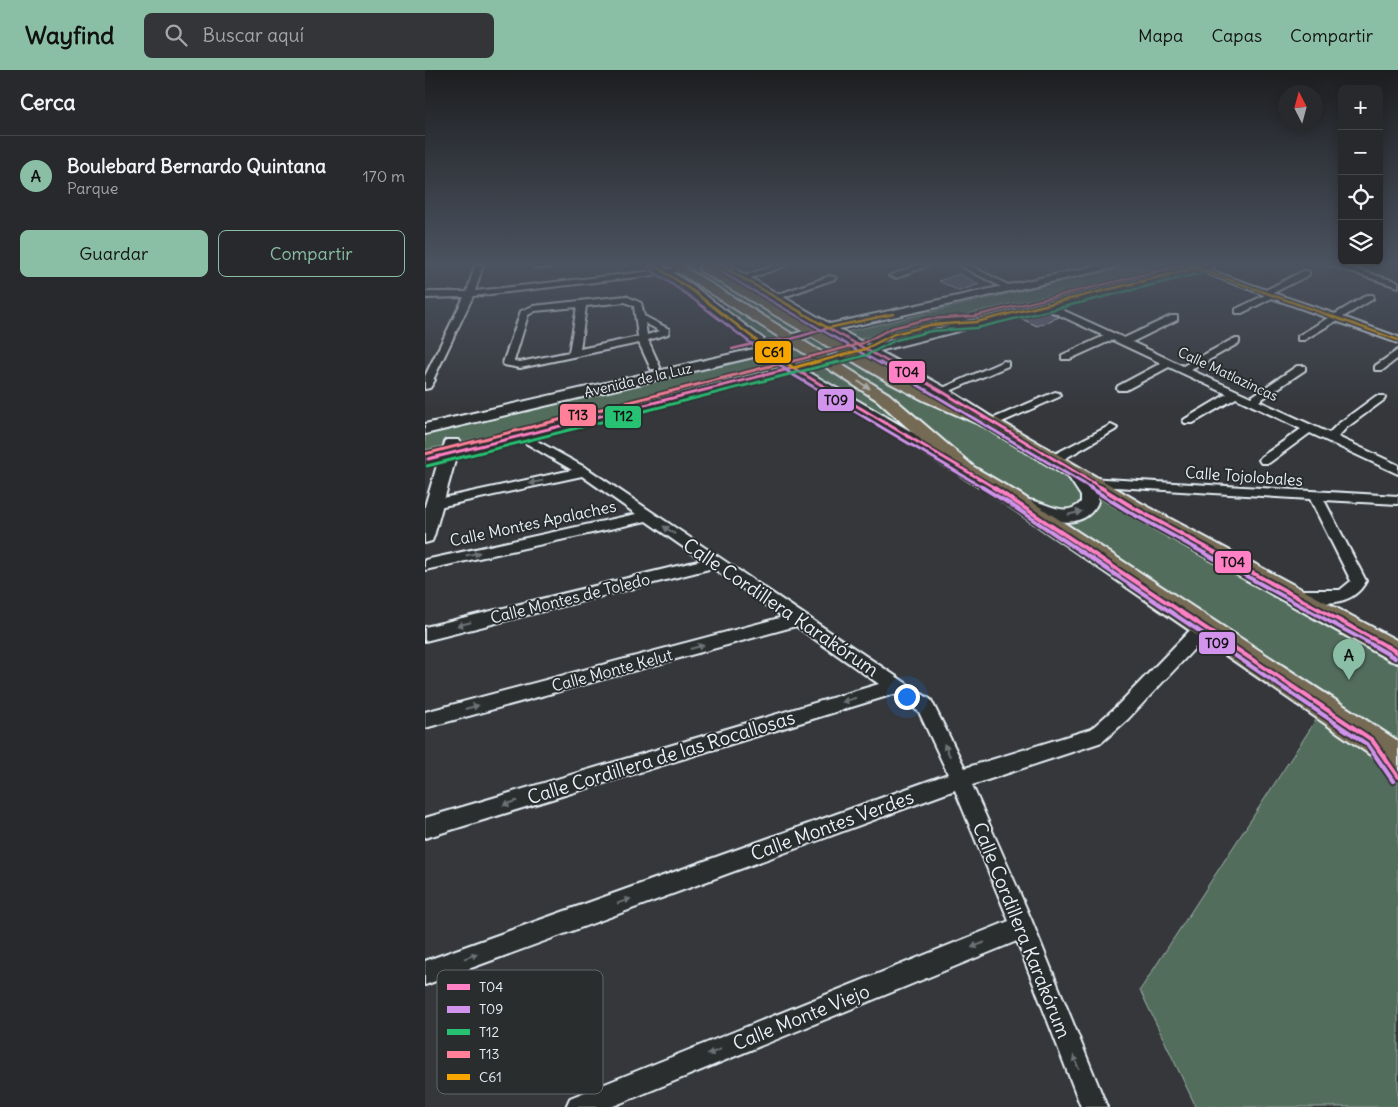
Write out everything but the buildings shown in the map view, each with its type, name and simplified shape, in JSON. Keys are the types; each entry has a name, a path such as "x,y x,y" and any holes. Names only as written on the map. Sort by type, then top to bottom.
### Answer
{"main road":[{"path":"725,313 793,368 1013,499 1398,757"},
{"path":"746,313 883,397 917,429 967,471"},
{"path":"782,313 813,333 931,398 991,424"},
{"path":"803,313 941,391 991,424 1081,477 1398,652"},
{"name":"Avenida de la Luz","path":"425,429 656,371 791,340 828,328 895,313"},
{"name":"Avenida de la Luz","path":"426,462 449,454 1011,313"},
{"path":"557,427 584,416 668,395 681,386 682,380 679,378 656,371"},
{"name":"Avenida de la Luz","path":"425,421 656,371"},
{"path":"425,536 457,422"},
{"path":"425,433 429,437 426,462"},
{"path":"1013,499 1051,514 1064,515 1085,510 1090,503 1090,495 1081,477"}],"street":[{"path":"426,382 460,313"},
{"path":"524,313 508,361 509,364 520,365 574,354 643,339 665,332 665,329 639,317"},
{"path":"574,354 580,313"},
{"path":"639,313 643,339 656,371"},
{"name":"Calle Matlazincas","path":"1063,313 1398,470"},
{"path":"1324,313 1398,340"},
{"path":"1301,338 1344,313"},
{"path":"1124,342 1174,318"},
{"path":"1066,357 1112,336"},
{"path":"1183,370 1236,340"},
{"path":"1379,368 1398,353"},
{"path":"1122,388 1169,363"},
{"path":"941,391 1004,364"},
{"path":"1252,401 1301,368"},
{"path":"1189,421 1236,394"},
{"path":"991,424 1055,395"},
{"path":"1331,438 1342,426 1380,398"},
{"path":"1053,460 1111,428"},
{"path":"1265,460 1309,429"},
{"name":"Calle Cordillera Karakórum","path":"521,436 584,472 925,706 960,779 1023,927 1093,1107"},
{"path":"434,504 584,472"},
{"name":"Calle Tojolobales","path":"1081,477 1315,496 1398,500"},
{"path":"1296,596 1345,595 1356,590 1359,581 1315,496"},
{"name":"Calle Montes Apalaches","path":"425,565 649,516"},
{"name":"Calle Montes de Toledo","path":"425,634 716,562"},
{"name":"Calle Monte Kelut","path":"425,720 799,619"},
{"name":"Calle Montes Verdes","path":"425,972 960,779 1096,736 1122,713 1204,627"},
{"name":"Calle Cordillera de las Rocallosas","path":"425,828 896,686"},
{"name":"Calle Monte Viejo","path":"579,1107 1023,927"}],"green space":[{"path":"731,313 779,313 821,338 925,313 970,313 861,339 1219,561 1398,661 1398,1107 1196,1107 1140,990 1329,700 1123,563 785,367 425,450 425,434 769,355"}],"transit line":[{"name":"T09","path":"712,313 790,373 1010,504 1368,745 1393,781"},
{"name":"C61","path":"722,313 793,368 865,349 894,334 930,325 976,322 1011,313"},
{"name":"T09","path":"793,313 938,396 1131,513 1395,658"},
{"name":"C61","path":"803,313 828,328 893,314"},
{"name":"T13","path":"425,454 863,343 892,328 928,319 975,316 986,313"},
{"name":"T12","path":"427,466 867,355 896,340 931,331 977,328 1037,313"},
{"name":"C61","path":"1324,313 1398,340"},
{"name":"T04","path":"732,349 761,342 791,339 828,328 941,391 1134,508 1398,653"},
{"name":"T04","path":"428,459 793,368 1013,499 1372,740 1398,777"}],"place":[{"name":"Boulebard Bernardo Quintana","path":"1349,680"}]}
